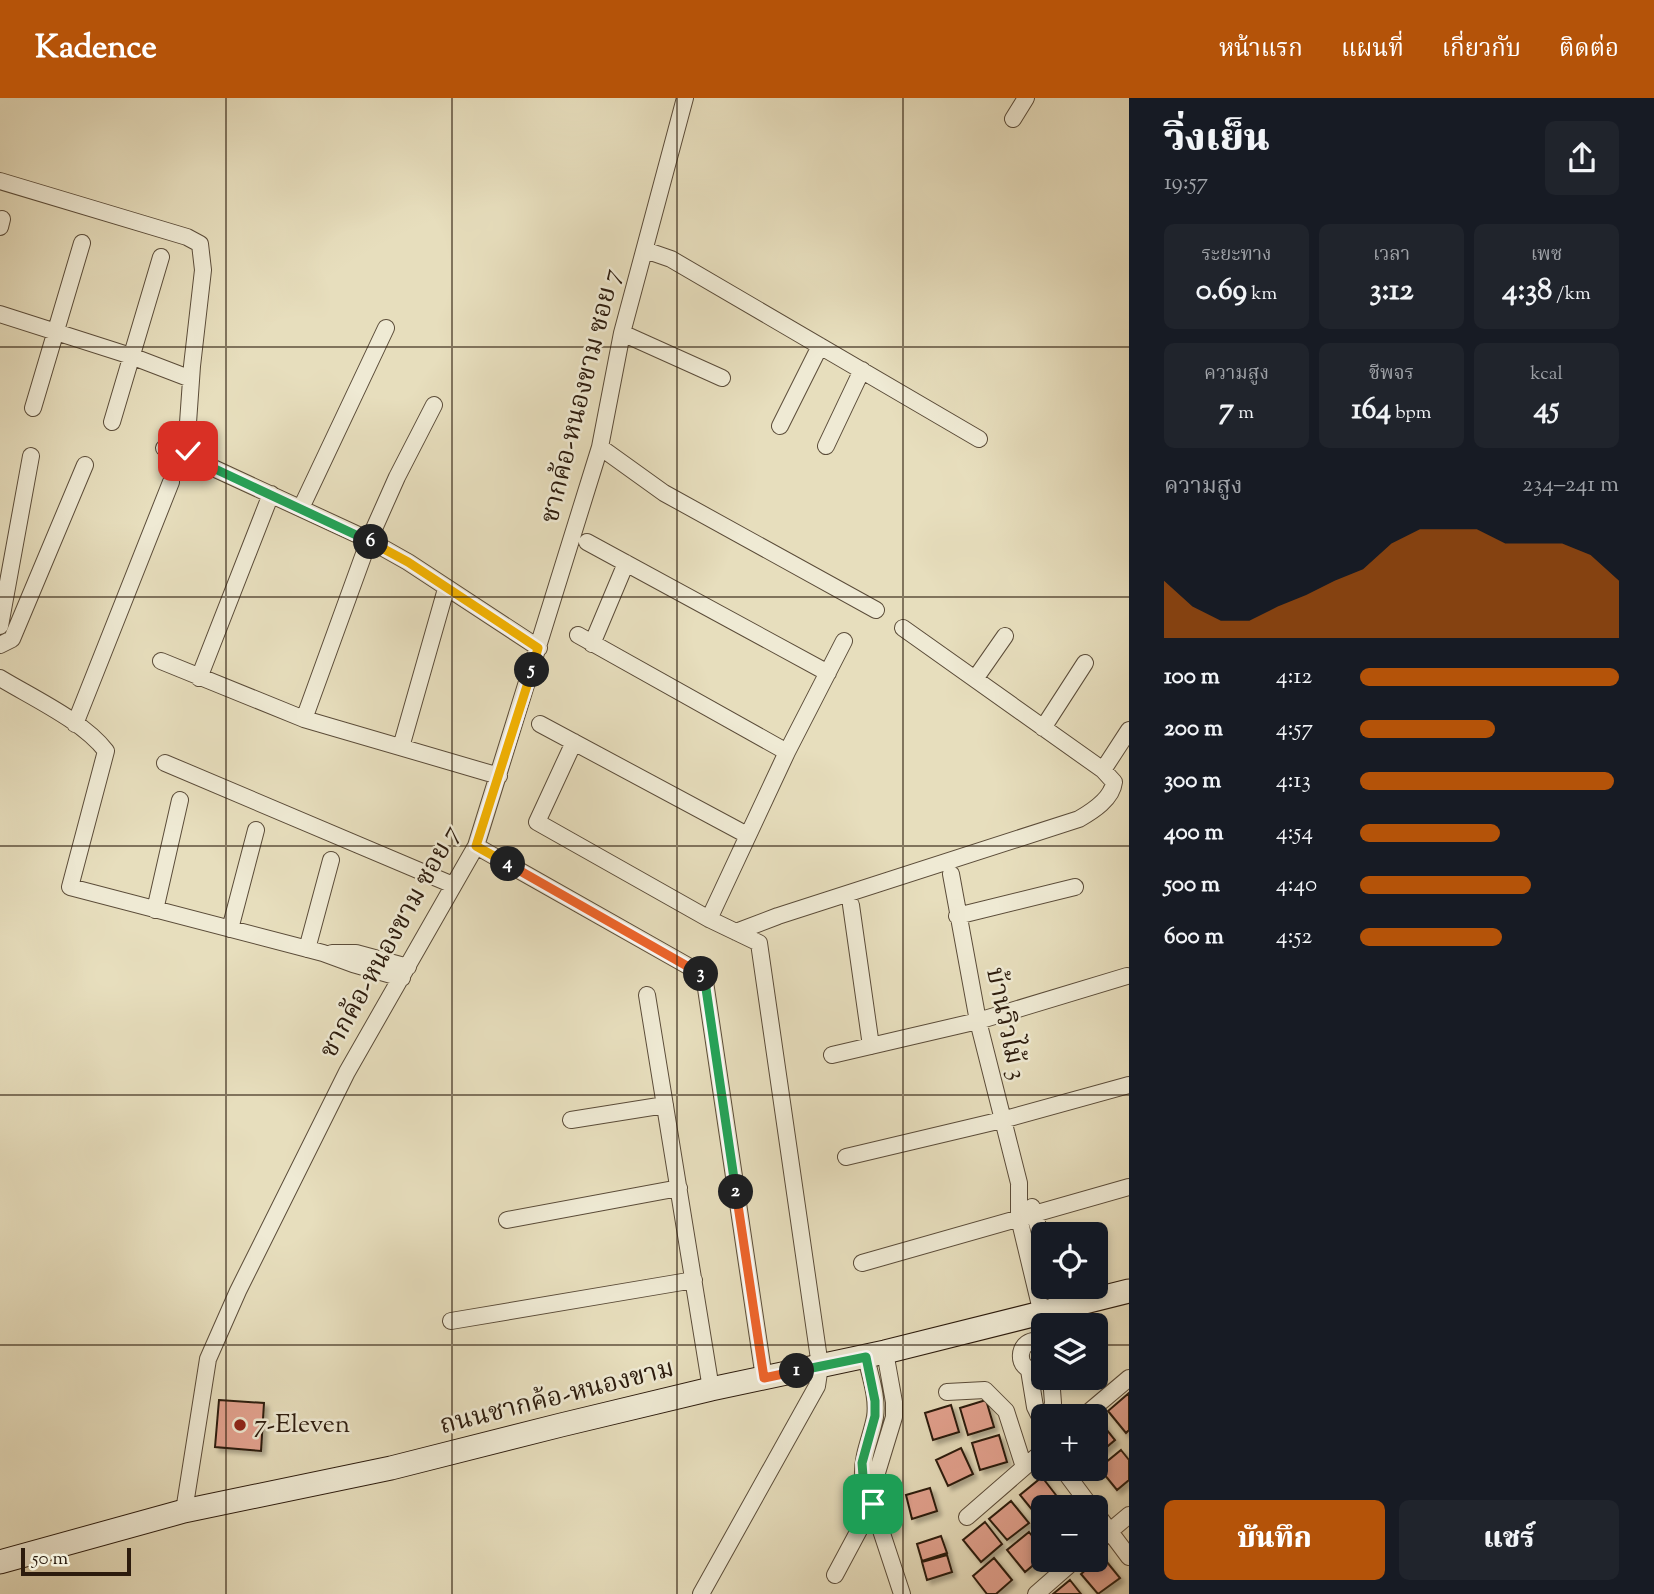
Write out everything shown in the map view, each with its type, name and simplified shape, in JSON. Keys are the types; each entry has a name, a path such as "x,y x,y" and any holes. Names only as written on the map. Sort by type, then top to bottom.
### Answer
{"street":[{"name":"ชากค้อ-หนองขาม ซอย 7","path":"184,1511 208,1359 237,1292 347,1072 476,846 600,447 622,333 685,98"},
{"path":"1013,119 1026,98"},
{"path":"0,181 187,237 200,244 203,270 187,438 188,450 196,460 369,540 408,562 538,648"},
{"path":"33,408 82,243"},
{"path":"645,250 671,259 979,439"},
{"path":"112,422 161,257"},
{"path":"0,314 192,373"},
{"path":"301,508 386,328"},
{"path":"622,333 722,378"},
{"path":"780,426 820,346"},
{"path":"827,446 862,370"},
{"path":"304,719 369,540 397,477 434,405"},
{"path":"600,447 664,494 876,610"},
{"path":"164,448 188,450"},
{"path":"0,626 31,456"},
{"path":"0,645 12,639 85,465"},
{"path":"75,724 171,482"},
{"path":"199,678 271,494"},
{"path":"587,542 828,673"},
{"path":"626,563 585,640 787,752"},
{"path":"401,747 446,589"},
{"path":"736,932 1079,819 1100,804 1111,791 1114,782 1102,770 903,628"},
{"path":"975,679 1005,636"},
{"path":"709,919 787,752 844,640"},
{"path":"161,662 304,719 499,776"},
{"path":"1043,728 1085,663"},
{"path":"0,678 75,724 99,742 106,751 70,887 315,951 353,964 405,972"},
{"path":"540,724 747,835"},
{"path":"1102,770 1129,730"},
{"path":"574,742 537,822 709,919 759,943 820,1366 817,1386 701,1594"},
{"path":"165,763 453,885"},
{"path":"155,910 180,800"},
{"path":"230,929 256,830"},
{"path":"476,846 704,975 764,1378"},
{"path":"315,951 331,860"},
{"name":"บ้านวิวไม้ 3","path":"951,874 978,1021 1002,1120 1019,1183 1038,1222"},
{"path":"957,916 1075,887"},
{"path":"851,905 871,1045"},
{"path":"832,1055 978,1021 1127,976"},
{"path":"647,995 711,1389"},
{"path":"846,1157 1002,1120 1129,1085"},
{"path":"571,1120 665,1105"},
{"name":"บ้านวิวไม้ 3","path":"1019,1183 1019,1218 1048,1313"},
{"path":"862,1263 1129,1187"},
{"path":"508,1220 679,1188"},
{"path":"451,1321 694,1280"},
{"name":"ถนนชากค้อ-หนองขาม","path":"1056,1313 1129,1291"},
{"name":"ถนนชากค้อ-หนองขาม","path":"0,1562 184,1511 391,1468 711,1389 1031,1318"},
{"path":"1004,1323 1023,1347"},
{"path":"1031,1341 1023,1347 1020,1355 1022,1363 1031,1368"},
{"path":"835,1575 873,1504 876,1476 894,1417 894,1402 876,1354"},
{"path":"1098,1404 1129,1378"},
{"path":"947,1392 985,1390 1006,1411 1024,1467"},
{"path":"967,1517 1031,1461"},
{"path":"873,1504 902,1594"},
{"path":"1129,1515 1109,1531 1129,1557"},
{"path":"1036,1594 1061,1572"}],"building":[{"path":"1129,1393 1129,1430 1126,1433 1108,1411"},
{"name":"7-Eleven","path":"219,1400 264,1403 261,1451 215,1447"},
{"path":"986,1400 994,1427 968,1435 960,1408"},
{"path":"951,1405 959,1432 933,1440 925,1413"},
{"path":"1108,1431 1115,1440 1108,1446"},
{"path":"999,1435 1007,1462 980,1470 972,1443"},
{"path":"961,1448 973,1474 948,1486 936,1460"},
{"path":"1121,1450 1129,1460 1129,1480 1117,1490 1108,1479 1108,1461"},
{"path":"1037,1481 1045,1481 1056,1495 1031,1495 1031,1508 1020,1495"},
{"path":"930,1488 937,1511 912,1519 906,1495"},
{"path":"1011,1501 1029,1523 1007,1540 989,1519"},
{"path":"985,1522 1002,1544 981,1562 963,1540"},
{"path":"1029,1532 1031,1567 1025,1572 1007,1550"},
{"path":"941,1536 947,1553 922,1561 917,1544"},
{"path":"947,1555 952,1572 927,1580 922,1562"},
{"path":"994,1558 1012,1580 996,1594 987,1594 973,1576"},
{"path":"1108,1563 1120,1578 1098,1594 1081,1574 1108,1572"},
{"path":"1070,1580 1081,1594 1053,1594"}],"place":[{"name":"7-Eleven","path":"240,1425"}],"route":[{"path":"188,451 196,460 369,540 408,562 538,648 476,846 704,975 764,1378 866,1357 875,1401 875,1416 862,1463 863,1476 873,1504"}]}
